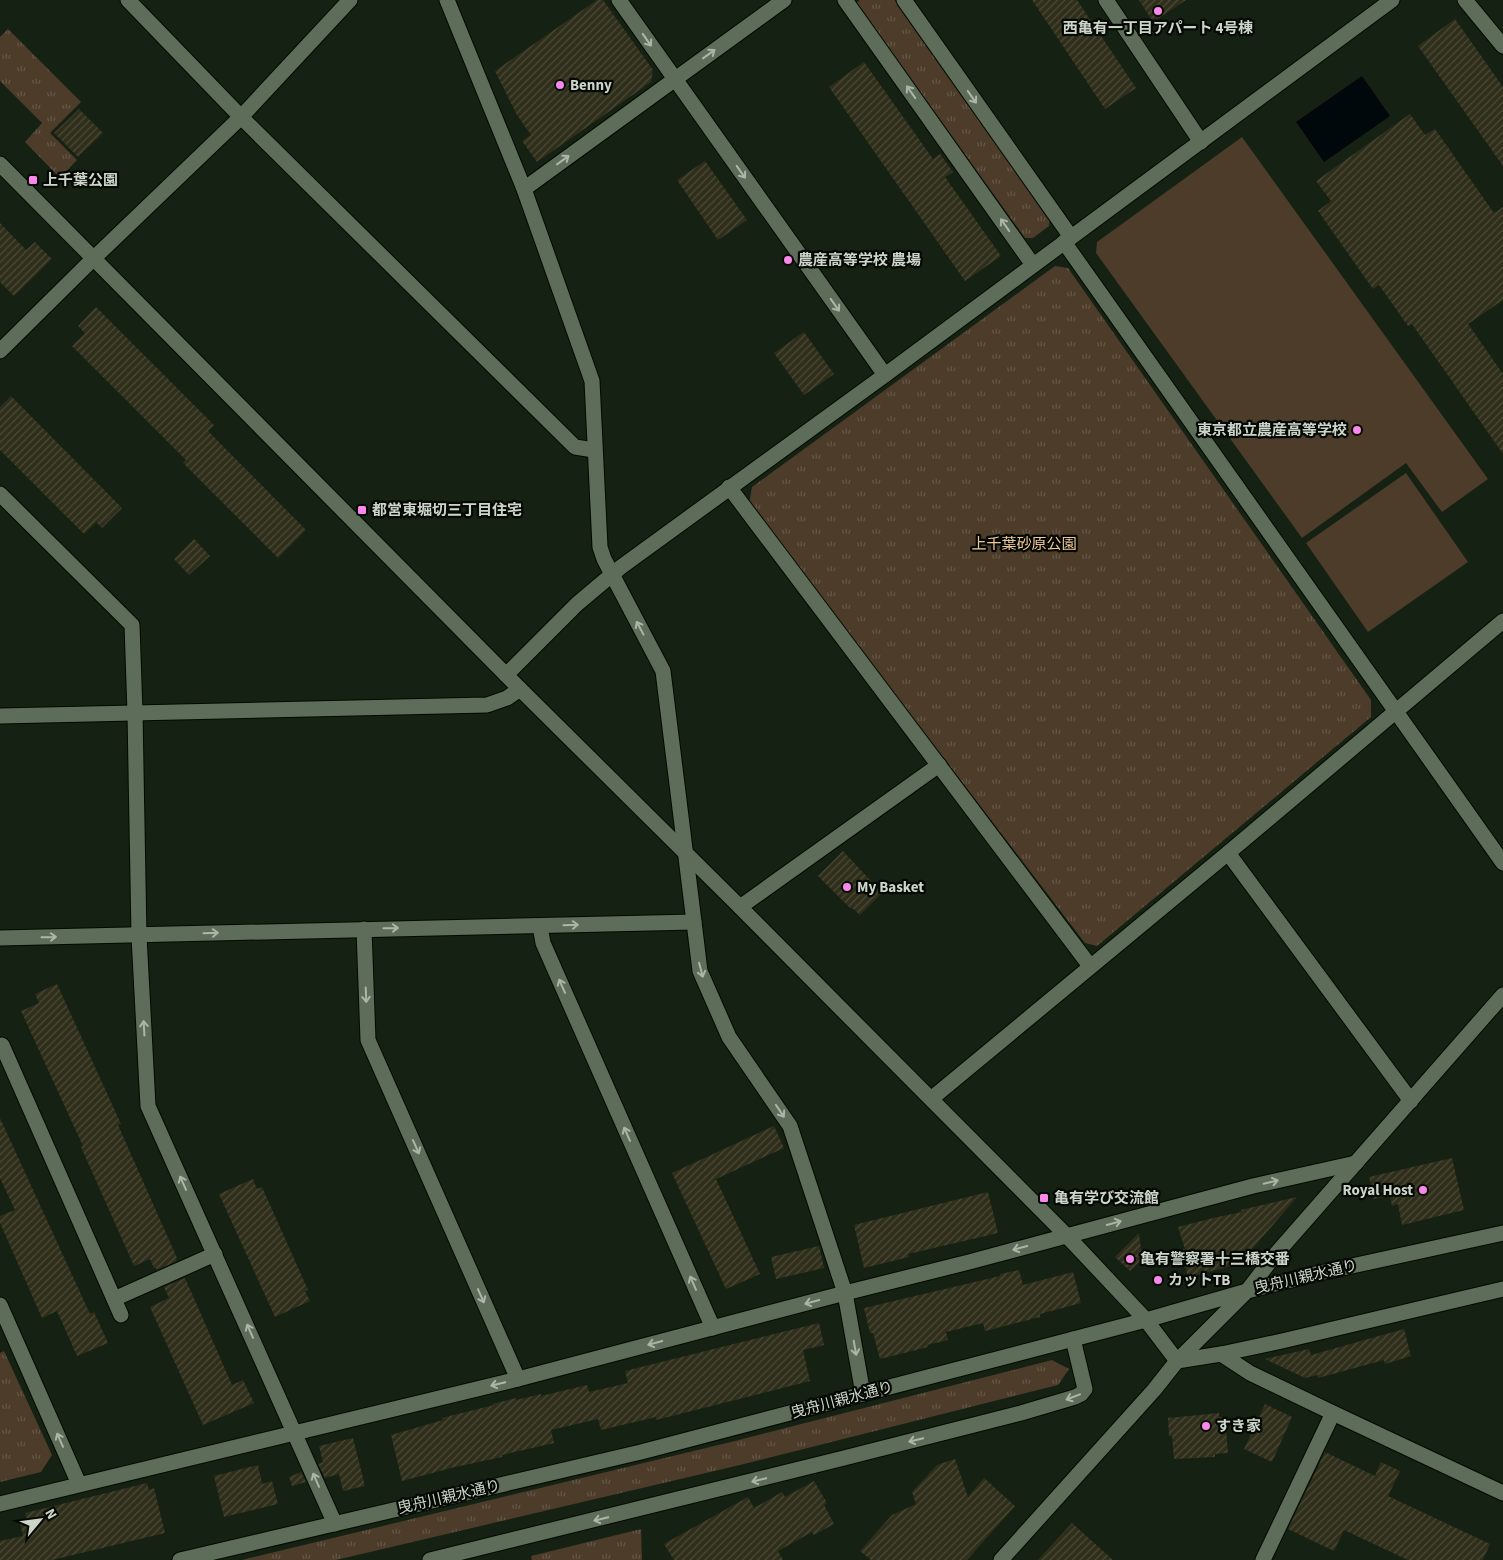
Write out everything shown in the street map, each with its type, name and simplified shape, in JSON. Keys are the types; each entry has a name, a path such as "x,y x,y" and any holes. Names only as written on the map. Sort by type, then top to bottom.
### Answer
{"street":[{"path":"128,0 241,117 575,447 594,450"},
{"path":"0,351 241,117 350,0"},
{"path":"447,0 524,189 592,381 600,546 604,559 663,671 700,971 729,1037 790,1126 845,1293 863,1394"},
{"path":"619,0 885,375"},
{"path":"524,189 784,0"},
{"path":"845,0 1033,265"},
{"path":"904,0 1395,712 1503,863"},
{"path":"1106,0 1202,142"},
{"path":"506,675 577,604 612,574 1202,142 1392,0"},
{"path":"1465,0 1503,46"},
{"path":"0,164 506,675 1067,1236 1146,1320 1178,1361"},
{"path":"729,488 1090,966"},
{"path":"0,494 132,625 139,936 148,1106 336,1524"},
{"path":"931,1099 1228,853 1503,621"},
{"path":"0,716 487,705 507,698 520,689"},
{"path":"740,907 939,765"},
{"path":"1228,853 1411,1101"},
{"path":"0,938 139,936 364,928 694,922"},
{"path":"540,926 543,943 713,1328"},
{"path":"364,928 368,1040 518,1379"},
{"path":"1001,1560 1178,1361 1247,1291 1275,1255 1503,995"},
{"path":"0,1046 2,1045 122,1315"},
{"path":"0,1504 518,1379 1253,1186 1356,1163"},
{"name":"曳舟川親水通り","path":"180,1560 642,1452 1146,1320 1247,1291 1315,1274 1503,1233"},
{"path":"114,1299 215,1254"},
{"path":"1178,1361 1221,1354 1503,1289"},
{"path":"0,1305 79,1484"},
{"path":"430,1560 1021,1414 1076,1397 1085,1388 1073,1339"},
{"path":"1221,1354 1250,1373 1503,1493"},
{"path":"1264,1560 1333,1413"}],"green space":[{"path":"860,0 895,0 1050,217 1049,226 1033,238 1025,238 856,3"},
{"path":"8,29 81,102 50,133 77,160 60,178 25,142 42,123 0,81 0,37"},
{"path":"1242,137 1488,479 1442,512 1406,463 1302,538 1096,253 1097,242"},
{"name":"上千葉砂原公園","path":"1055,266 1068,268 1371,700 1371,717 1097,946 1085,943 749,504 752,487"},
{"path":"1406,473 1468,562 1368,632 1306,543"},
{"path":"4,1351 52,1455 41,1472 0,1482 0,1353"},
{"path":"1052,1360 1069,1369 1058,1385 740,1465 336,1560 242,1560 735,1441"},
{"path":"641,1529 642,1560 532,1560 531,1556"}],"shaded area":[{"path":"1362,76 1390,116 1324,162 1296,122"}],"building":[{"path":"597,0 603,0 653,70 651,82 537,162 522,141 531,135 517,115 495,71"},
{"path":"1032,0 1077,0 1136,88 1105,109"},
{"name":"西亀有一丁目アパート 4号棟","path":"1139,0 1186,0 1153,22"},
{"path":"1455,19 1503,87 1503,166 1418,46"},
{"path":"864,62 933,159 940,154 953,172 945,177 1001,256 965,281 829,87"},
{"path":"79,109 103,133 78,157 54,133"},
{"path":"1410,114 1425,135 1435,129 1494,213 1503,207 1503,300 1468,324 1503,374 1503,454 1412,324 1408,326 1379,285 1373,289 1318,211 1331,201 1316,181"},
{"path":"705,161 747,220 718,240 677,180"},
{"path":"0,223 26,250 35,242 52,259 14,296 0,282"},
{"path":"96,307 214,425 208,431 306,530 278,558 183,463 186,460 72,346 85,333 78,326"},
{"path":"804,332 834,374 804,395 774,353"},
{"path":"11,396 122,508 102,528 96,522 84,534 0,450 0,407"},
{"path":"194,539 210,556 189,575 174,559"},
{"path":"843,851 882,893 860,915 851,909 818,876"},
{"path":"57,984 121,1124 118,1125 177,1258 177,1261 157,1270 150,1259 134,1266 81,1147 83,1146 21,1011 39,1003 35,994"},
{"path":"0,1118 90,1314 94,1312 108,1343 77,1356 57,1311 42,1318 0,1223 0,1216 15,1210 0,1178"},
{"path":"774,1126 784,1148 716,1179 760,1274 726,1289 672,1173"},
{"path":"1452,1158 1464,1210 1402,1225 1398,1204 1392,1206 1390,1196 1374,1199 1369,1177"},
{"path":"253,1179 257,1189 262,1187 308,1290 305,1291 310,1301 275,1317 219,1194"},
{"path":"988,1192 998,1233 908,1254 909,1257 864,1268 854,1225"},
{"path":"1297,1197 1239,1264 1188,1277 1181,1250 1185,1249 1178,1227"},
{"path":"1139,1233 1142,1259 1130,1271 1115,1257"},
{"path":"819,1246 824,1268 776,1279 771,1257"},
{"path":"1019,1270 1023,1285 1073,1272 1081,1303 1040,1314 1040,1317 985,1331 983,1323 946,1332 948,1340 880,1359 873,1333 870,1333 864,1308"},
{"path":"185,1278 232,1385 243,1380 254,1403 203,1425 150,1307 169,1298 164,1287"},
{"path":"819,1323 824,1345 803,1350 810,1381 656,1420 656,1417 601,1430 598,1419 551,1430 554,1443 402,1481 391,1435 443,1420 442,1418 516,1398 516,1400 541,1394 541,1396 587,1385 589,1392 628,1383 625,1371"},
{"path":"1404,1329 1411,1356 1385,1364 1384,1360 1318,1378 1318,1375 1305,1378 1265,1359 1309,1349 1311,1355"},
{"path":"1265,1404 1292,1417 1272,1462 1244,1449"},
{"path":"1219,1413 1219,1417 1225,1417 1228,1453 1215,1454 1215,1457 1174,1459 1172,1436 1169,1436 1168,1418"},
{"path":"353,1438 365,1486 343,1491 339,1474 325,1478 318,1464 323,1462 319,1446"},
{"path":"1325,1452 1375,1476 1381,1462 1400,1471 1388,1496 1490,1544 1483,1560 1408,1560 1344,1530 1334,1551 1288,1529"},
{"path":"955,1459 968,1497 984,1478 1015,1506 967,1560 871,1560 860,1551 892,1515 916,1504 912,1492 937,1465"},
{"path":"258,1465 262,1484 272,1481 278,1504 224,1517 214,1476"},
{"path":"301,1472 306,1482 292,1486 289,1477"},
{"path":"814,1481 827,1503 824,1505 834,1524 814,1535 812,1532 778,1551 783,1560 674,1560 664,1544 748,1497 754,1508 782,1492 785,1497"},
{"path":"147,1483 149,1490 154,1488 165,1533 52,1560 0,1560 0,1541 23,1536 20,1523 27,1521 25,1513"},
{"path":"1072,1523 1113,1560 1038,1560"}],"place":[{"name":"西亀有一丁目アパート 4号棟","path":"1158,11"},
{"name":"Benny","path":"560,85"},
{"name":"上千葉公園","path":"33,180"},
{"name":"農産高等学校 農場","path":"788,260"},
{"name":"東京都立農産高等学校","path":"1357,430"},
{"name":"都営東堀切三丁目住宅","path":"362,510"},
{"name":"My Basket","path":"847,887"},
{"name":"Royal Host","path":"1423,1190"},
{"name":"亀有学び交流館","path":"1044,1198"},
{"name":"亀有警察署十三橋交番","path":"1130,1259"},
{"name":"カットTB","path":"1158,1280"},
{"name":"すき家","path":"1206,1426"}]}
